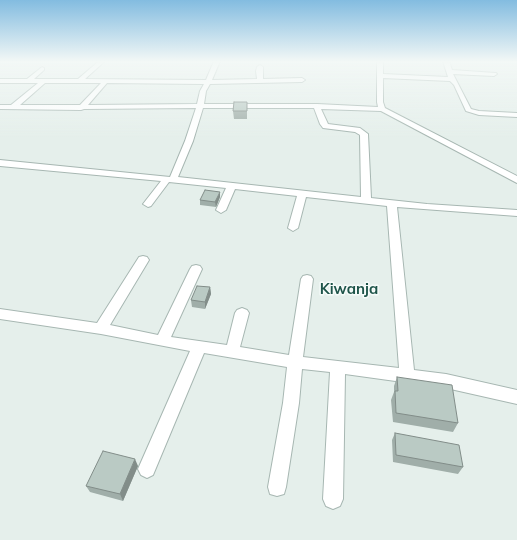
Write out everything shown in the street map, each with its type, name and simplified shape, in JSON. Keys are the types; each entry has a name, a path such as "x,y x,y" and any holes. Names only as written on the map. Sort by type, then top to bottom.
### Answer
{"street":[{"path":"13,107 38,86"},
{"path":"81,108 101,86"},
{"path":"148,204 170,179 189,141 203,92 207,86"},
{"path":"380,86 380,102 382,109"},
{"path":"457,86 466,107 470,111 479,113 517,115"},
{"path":"317,106 326,126 357,130 364,134 366,200"},
{"path":"0,108 317,106 382,109 517,180"},
{"path":"0,163 366,200 517,213"},
{"path":"221,210 232,186"},
{"path":"293,228 302,193"},
{"path":"392,202 407,375"},
{"path":"101,329 143,260"},
{"path":"162,341 196,269"},
{"path":"277,487 291,403 307,279"},
{"path":"232,352 242,313"},
{"path":"0,314 101,329 162,341 296,362 446,381 517,397"},
{"path":"147,469 199,347"},
{"path":"333,499 338,368"}],"building":[{"path":"234,102 247,102 247,111 233,111"},
{"path":"205,190 220,192 215,202 200,200"},
{"path":"197,286 210,287 205,302 191,300"},
{"path":"397,377 452,385 458,423 396,413 395,391 398,391"},
{"path":"395,433 459,445 463,467 396,455"},
{"path":"103,451 135,459 120,494 86,486"}],"district":[{"name":"Kiwanja","path":"349,289"}]}
